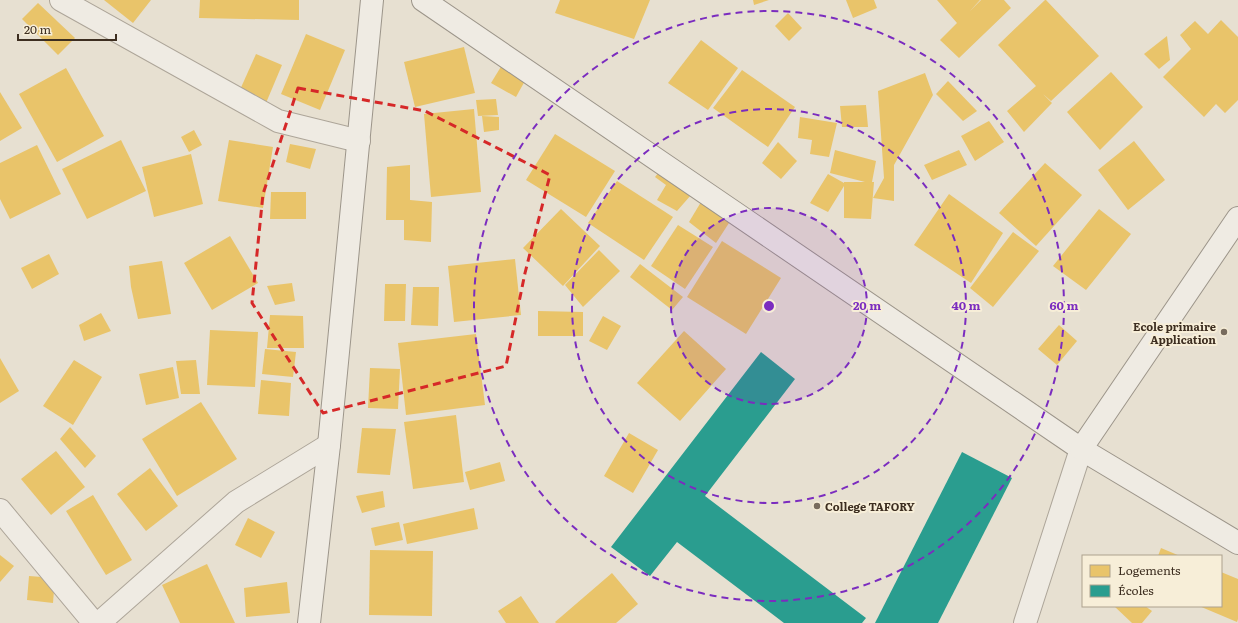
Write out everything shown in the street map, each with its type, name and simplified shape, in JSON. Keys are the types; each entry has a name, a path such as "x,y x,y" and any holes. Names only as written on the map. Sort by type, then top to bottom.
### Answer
{"street":[{"path":"61,0 278,121 359,141"},
{"path":"309,623 329,445 372,0"},
{"path":"423,0 1081,449 1238,543"},
{"path":"1025,623 1081,449 1238,218"},
{"path":"99,623 236,502 329,445"},
{"path":"0,510 94,623"}],"highlighted area":[{"path":"298,88 425,111 550,175 525,273 506,366 323,413 252,303 263,194"}],"building: Logements":[{"path":"104,0 151,0 133,23"},
{"path":"200,0 299,0 299,20 199,18"},
{"path":"560,0 650,0 634,39 555,13"},
{"path":"753,0 769,0 754,5"},
{"path":"846,0 874,0 877,8 853,18"},
{"path":"937,0 980,0 970,11 981,0 1004,0 1011,8 959,58 940,40 957,23"},
{"path":"1045,0 1099,56 1051,101 1043,94 1052,103 1024,132 1007,111 1036,86 998,45"},
{"path":"38,3 75,38 58,55 22,19"},
{"path":"788,13 802,28 789,41 775,26"},
{"path":"1221,20 1238,37 1238,100 1225,113 1216,104 1204,117 1163,77 1191,49 1180,35 1195,21 1208,34"},
{"path":"306,34 345,50 320,110 281,94"},
{"path":"1167,36 1170,60 1159,69 1144,54"},
{"path":"701,40 738,68 708,110 668,83"},
{"path":"464,47 475,93 415,107 404,62"},
{"path":"256,54 282,65 266,103 239,92"},
{"path":"502,65 526,79 516,97 491,83"},
{"path":"66,68 104,136 57,162 19,94"},
{"path":"742,70 795,107 768,147 713,108"},
{"path":"1111,72 1143,107 1100,150 1067,112"},
{"path":"925,73 933,95 894,165 894,201 873,198 884,178 878,91"},
{"path":"948,81 977,111 963,121 936,94"},
{"path":"0,92 22,128 0,141"},
{"path":"496,99 498,115 478,116 476,100"},
{"path":"866,105 868,127 842,127 840,106"},
{"path":"474,109 481,192 431,197 424,114"},
{"path":"482,116 499,117 499,130 484,132"},
{"path":"800,117 837,123 829,157 810,154 812,140 798,138"},
{"path":"989,121 1004,142 975,161 961,136"},
{"path":"194,130 202,145 189,152 181,137"},
{"path":"555,134 615,171 586,217 526,180"},
{"path":"121,140 146,191 87,219 62,169"},
{"path":"229,140 273,147 263,208 218,201"},
{"path":"1134,141 1165,180 1128,210 1098,170"},
{"path":"778,142 797,161 781,179 762,163"},
{"path":"290,144 316,149 310,169 286,162"},
{"path":"37,145 61,194 10,219 0,199 0,163"},
{"path":"835,150 876,161 872,182 874,182 871,219 844,218 844,186 828,212 810,203 828,174 844,183 865,182 830,173"},
{"path":"959,150 967,165 932,180 924,165"},
{"path":"191,154 203,204 154,217 142,167"},
{"path":"1045,163 1082,195 1036,246 999,213"},
{"path":"410,165 410,200 432,202 431,242 404,240 404,220 386,220 387,167"},
{"path":"659,172 691,195 677,211 657,200 666,185 655,177"},
{"path":"617,181 673,217 644,260 588,223"},
{"path":"271,192 306,192 306,219 270,219"},
{"path":"949,194 1003,233 971,283 914,245"},
{"path":"701,202 729,223 716,243 689,222"},
{"path":"561,209 600,246 563,286 523,248"},
{"path":"1099,209 1131,234 1086,290 1053,266"},
{"path":"678,225 713,247 685,289 651,266"},
{"path":"1013,232 1039,251 993,307 970,288"},
{"path":"230,236 258,283 212,310 184,263"},
{"path":"722,241 781,278 746,334 687,297"},
{"path":"599,250 620,271 583,307 565,285"},
{"path":"49,254 59,274 32,289 21,268"},
{"path":"515,259 521,315 454,322 448,266"},
{"path":"162,261 171,314 138,319 131,287 129,266"},
{"path":"640,264 683,297 672,310 630,277"},
{"path":"292,283 295,301 275,305 267,286"},
{"path":"385,284 406,284 405,321 384,321"},
{"path":"413,287 439,287 438,326 411,325"},
{"path":"538,311 583,312 583,336 538,336"},
{"path":"101,313 111,331 84,341 79,325"},
{"path":"270,315 303,316 304,348 267,348"},
{"path":"603,316 621,326 607,350 589,341"},
{"path":"1059,325 1077,341 1057,365 1038,349"},
{"path":"210,330 258,332 255,387 207,385"},
{"path":"684,331 726,369 680,421 637,383"},
{"path":"476,334 485,405 406,415 398,343"},
{"path":"265,349 296,352 293,377 262,374"},
{"path":"0,358 19,391 0,403"},
{"path":"74,360 102,377 73,425 43,406"},
{"path":"196,360 200,394 181,394 176,361"},
{"path":"173,367 179,398 146,405 139,374"},
{"path":"370,368 400,369 398,409 368,408"},
{"path":"261,380 291,383 289,416 258,414"},
{"path":"201,402 237,459 177,496 142,439"},
{"path":"456,415 464,482 413,489 404,422"},
{"path":"70,427 96,456 85,468 60,439"},
{"path":"362,428 396,429 390,475 357,473"},
{"path":"629,433 658,450 633,493 604,476"},
{"path":"56,451 85,487 51,515 21,479"},
{"path":"500,462 505,481 470,490 465,472"},
{"path":"150,468 178,506 146,531 117,494"},
{"path":"383,491 385,507 362,513 356,496"},
{"path":"93,495 132,560 106,575 66,511"},
{"path":"474,508 478,529 407,544 403,524"},
{"path":"248,518 275,532 261,558 235,545"},
{"path":"399,522 403,540 375,546 371,528"},
{"path":"1161,548 1178,555 1158,555"},
{"path":"370,550 433,551 432,616 369,615"},
{"path":"0,555 14,566 0,582"},
{"path":"207,564 235,623 180,623 162,585"},
{"path":"1222,572 1238,579 1237,622 1201,607 1222,607"},
{"path":"612,573 638,604 616,623 555,622"},
{"path":"29,576 55,578 53,603 27,600"},
{"path":"287,582 290,613 246,617 244,588"},
{"path":"521,596 539,623 506,623 498,611"},
{"path":"1115,607 1146,607 1152,611 1142,623 1132,623"}],"building: Écoles":[{"path":"761,352 795,379 705,496 866,618 862,623 784,623 677,542 650,576 611,547"},
{"path":"962,452 1012,478 938,623 875,623"}],"place":[{"name":"Ecole primaire Application","path":"1224,332"},
{"name":"College TAFORY","path":"817,506"}]}
